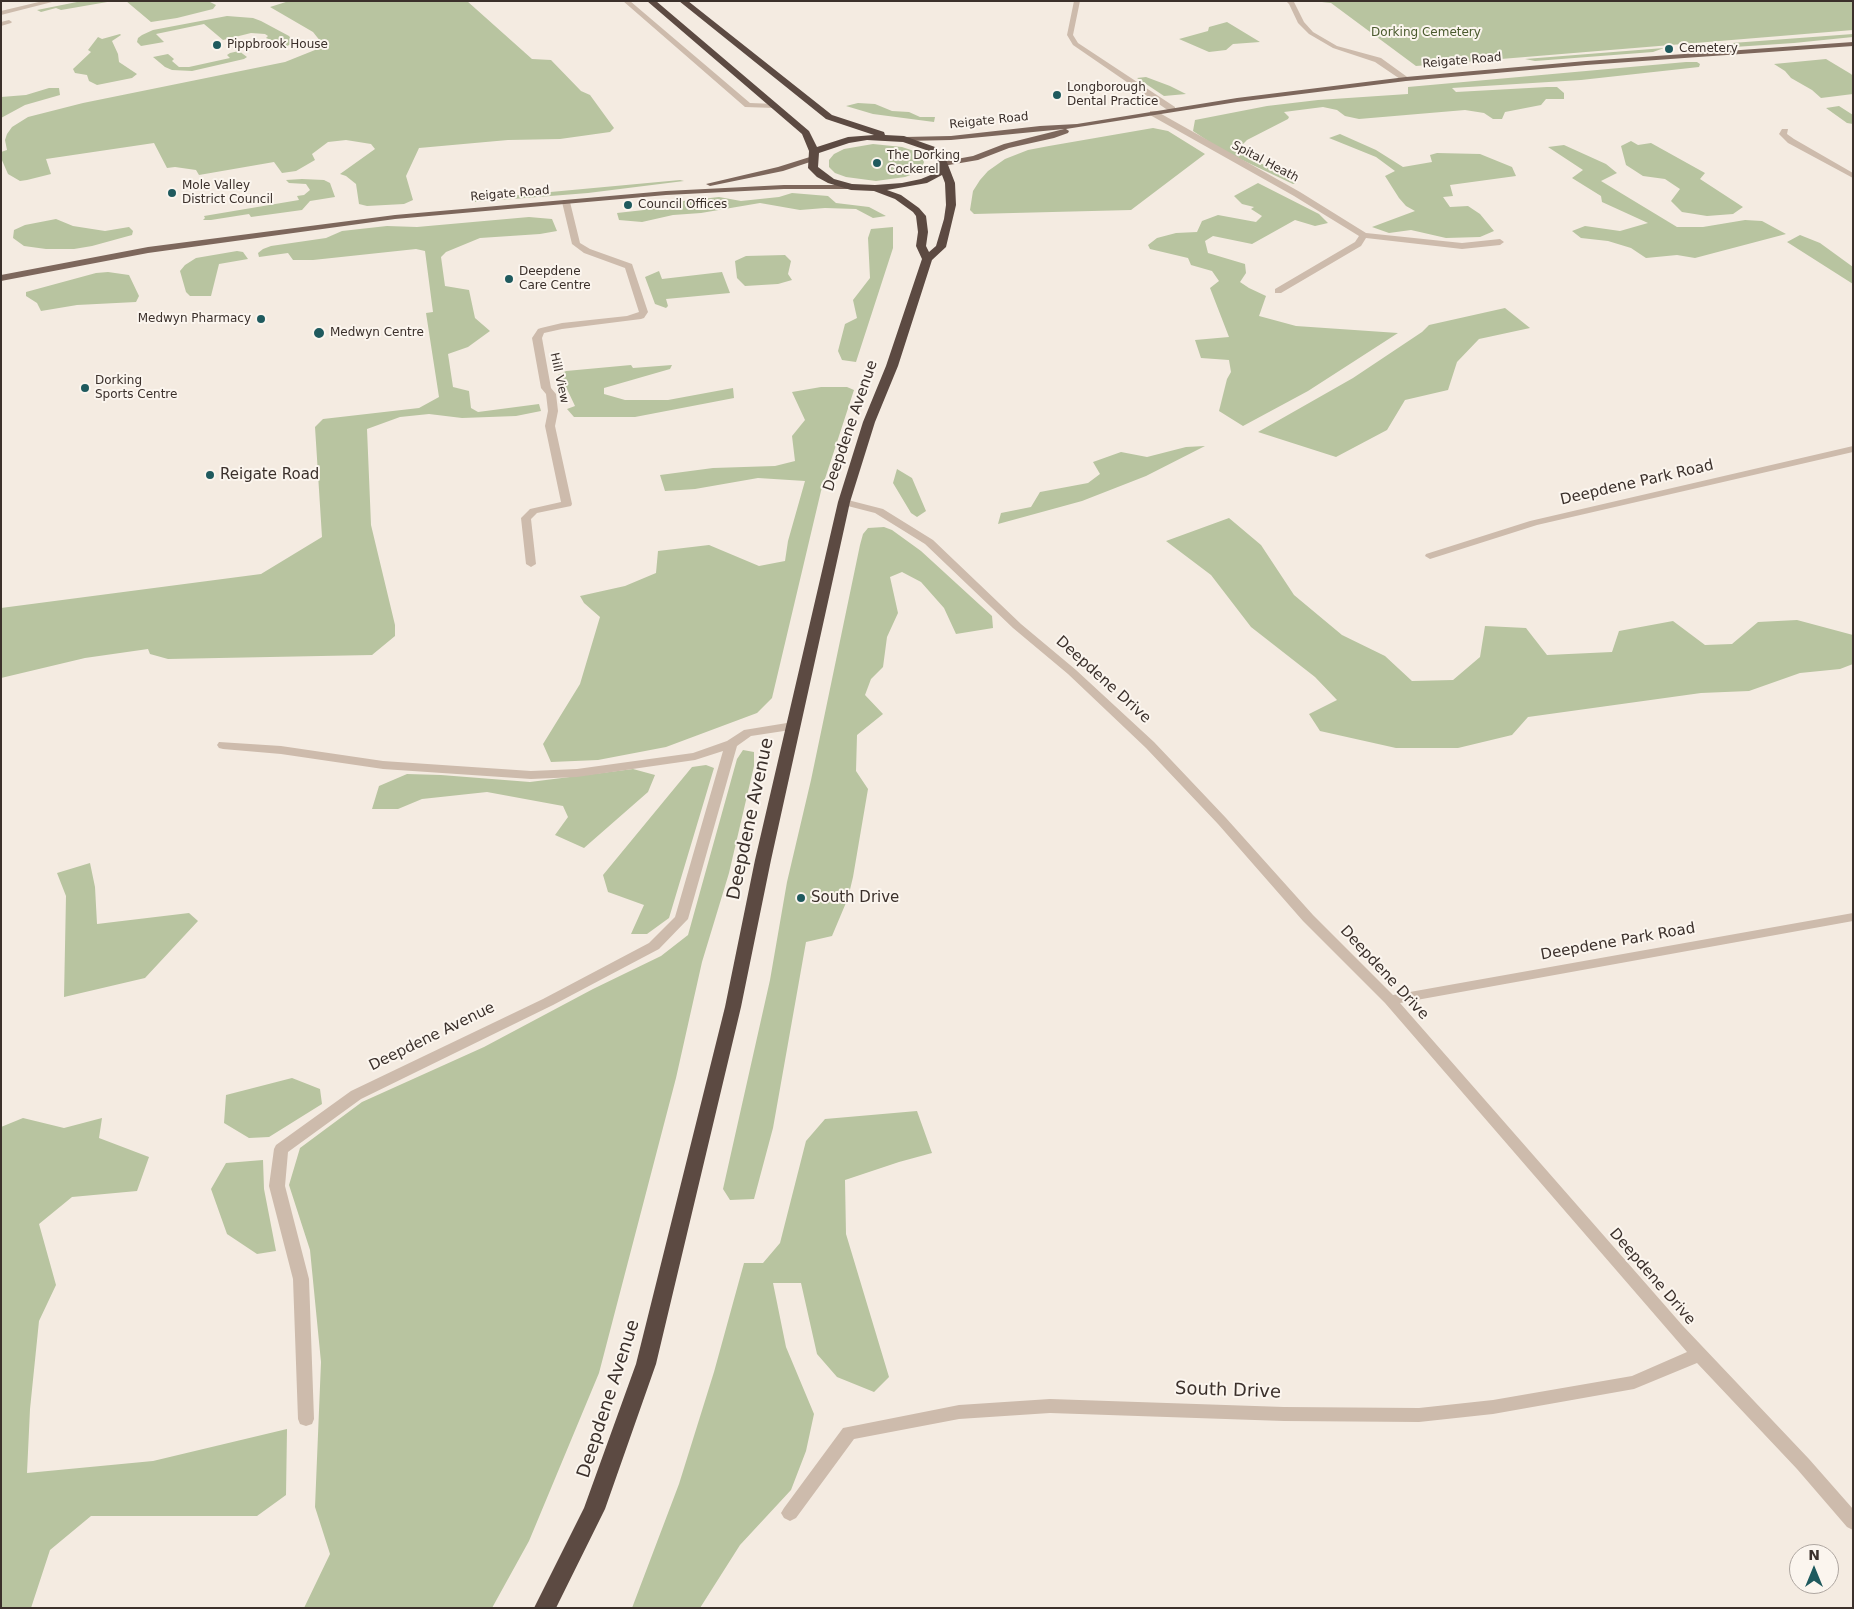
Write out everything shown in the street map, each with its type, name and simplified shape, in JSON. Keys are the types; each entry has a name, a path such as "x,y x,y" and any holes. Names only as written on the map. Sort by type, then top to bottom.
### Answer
{"highway":[{"path":"651,1 806,133 814,154 814,168 820,175 831,181 851,187 875,188 902,186 924,181 936,176 944,166"},
{"path":"683,1 829,117 887,137"},
{"path":"814,154 848,140 887,137 904,139 932,149 940,157 950,183 951,208 941,247 927,259 921,246 924,232 920,216 916,210 898,197 875,188"},
{"name":"Deepdene Avenue","path":"545,1608 594,1509 646,1364 733,1007 793,726 844,502 869,422 892,366 927,259"}],"main road":[{"name":"Reigate Road","path":"904,139 951,138 1077,126 1172,109 1296,91 1406,79 1586,63 1853,44"},
{"name":"Reigate Road","path":"944,166 975,158 1007,146 1051,136 1077,126"},
{"name":"Reigate Road","path":"666,193 746,177 814,154"},
{"name":"Reigate Road","path":"1,278 79,262 220,239 394,217 666,193 784,187 851,187"}],"street":[{"path":"1,13 53,1"},
{"path":"626,1 748,105 775,106"},
{"path":"1076,1 1070,35 1075,44 1172,109"},
{"path":"1289,1 1301,23 1311,33 1335,47 1378,60 1406,79"},
{"path":"1,24 9,22"},
{"name":"Spital Heath","path":"1153,113 1297,194 1364,235 1462,246 1500,242"},
{"path":"1785,130 1782,134 1791,141 1853,176"},
{"name":"Hill View","path":"531,564 526,518 534,512 567,504 550,426 554,411 551,394 546,388 537,338 541,331 627,319 641,316 644,312 629,266 586,251 576,244 566,202"},
{"path":"1278,291 1358,244 1364,235"},
{"name":"Deepdene Park Road","path":"1430,556 1534,523 1853,449"},
{"name":"Deepdene Drive","path":"844,502 879,511 929,542 1017,626 1072,672 1150,745 1222,821 1308,918 1390,1000 1698,1355 1803,1464 1853,1522"},
{"name":"Deepdene Avenue","path":"223,745 281,750 383,765 531,775 577,774 695,756 731,744 748,733 793,726"},
{"name":"Deepdene Avenue","path":"306,1420 301,1279 277,1186 281,1149 356,1095 548,1002 654,946 681,919 731,744"},
{"name":"Deepdene Park Road","path":"1390,1000 1853,917"},
{"name":"South Drive","path":"790,1513 849,1433 959,1412 1050,1406 1284,1414 1419,1415 1493,1407 1634,1382 1698,1355"}],"green space":[{"path":"82,1 113,1 61,10 56,8 41,12 37,10"},
{"path":"126,1 208,1 216,5 213,9 151,22"},
{"path":"289,1 467,1 532,59 551,60 581,91 590,95 614,128 610,132 560,139 508,140 419,148 406,176 413,200 404,204 367,206 359,204 356,184 340,174 375,149 371,144 346,140 328,142 312,154 315,160 296,171 282,173 274,162 199,175 196,170 175,167 167,168 154,143 46,159 51,174 27,180 20,181 8,174 1,158 1,152 7,150 5,140 7,134 12,127 28,117 83,103 285,62 315,50 321,42 313,32 270,7"},
{"name":"Dorking Cemetery","path":"1313,1 1853,1 1853,30 1416,66 1331,3"},
{"path":"227,16 253,18 261,21 289,36 292,40 291,44 267,50 260,46 272,44 274,41 266,38 268,36 265,34 251,33 223,40 204,24 156,34 164,42 141,46 137,42 138,38 142,35 153,30"},
{"path":"1227,22 1260,42 1233,44 1226,50 1209,52 1179,39 1208,31 1209,27"},
{"path":"120,34 112,41 118,54 119,62 137,74 132,78 97,85 89,81 87,75 75,73 73,69 91,52 88,50 98,37 102,39"},
{"path":"1853,34 1853,37 1794,43 1719,48 1692,46"},
{"path":"1664,48 1653,52 1535,61 1525,59"},
{"path":"239,51 247,57 192,71 172,70 153,57 168,54 179,67 189,67 230,58 227,55"},
{"path":"1826,59 1853,76 1853,94 1821,98 1774,64"},
{"path":"1697,62 1700,64 1699,67 1581,80 1452,88 1456,92 1557,87 1564,93 1564,99 1546,99 1541,105 1505,112 1502,119 1493,119 1484,113 1465,110 1359,119 1345,116 1337,110 1323,107 1284,112 1289,117 1288,119 1247,140 1242,145 1241,152 1296,183 1293,184 1223,151 1193,131 1195,120 1267,106 1318,100 1408,94 1408,87"},
{"path":"1146,77 1186,94 1164,96 1137,78"},
{"path":"49,88 59,88 60,95 25,105 1,118 1,97 26,95"},
{"path":"858,103 875,104 892,111 909,112 920,117 935,117 934,122 873,114 846,106"},
{"path":"1839,106 1853,115 1853,124 1847,123 1826,108"},
{"path":"1153,128 1168,131 1205,154 1131,210 974,214 970,210 973,191 980,180 988,171 1005,159 1028,150"},
{"path":"1340,134 1376,150 1403,167 1432,162 1430,155 1437,153 1480,154 1512,167 1516,176 1450,185 1453,196 1443,197 1450,207 1468,206 1480,214 1494,231 1480,237 1446,238 1411,230 1389,233 1372,227 1415,211 1406,206 1399,198 1385,176 1395,171 1376,157 1329,138"},
{"path":"1631,141 1638,145 1651,143 1705,173 1700,179 1743,207 1733,214 1707,216 1682,212 1671,201 1680,189 1665,179 1643,176 1626,165 1621,146"},
{"path":"873,144 902,147 914,151 921,156 924,162 922,168 916,173 905,177 876,181 846,177 835,173 829,167 829,160 834,154 844,149"},
{"path":"1564,145 1606,164 1617,173 1601,181 1677,227 1703,227 1745,220 1762,221 1786,234 1695,258 1677,255 1646,258 1631,248 1608,241 1581,238 1572,231 1585,226 1620,231 1648,223 1602,202 1601,196 1572,178 1583,170 1548,147"},
{"path":"286,180 324,180 330,183 335,197 310,201 302,210 251,217 249,214 203,220 204,216 299,200 297,196 304,195 310,190 306,184 289,183"},
{"path":"684,181 588,193 475,202 475,199"},
{"path":"1258,183 1319,214 1328,223 1315,226 1295,220 1252,244 1213,236 1205,241 1208,253 1245,264 1246,273 1240,282 1266,296 1259,316 1296,326 1398,333 1308,391 1243,426 1219,411 1227,379 1231,372 1229,360 1201,358 1195,340 1229,337 1210,288 1219,281 1212,271 1191,265 1188,258 1150,249 1148,245 1157,238 1176,233 1197,232 1202,221 1218,215 1256,222 1262,216 1251,209 1254,207 1242,204 1234,196"},
{"path":"792,193 828,196 836,203 869,207 886,216 873,218 856,209 825,208 800,210 760,203 701,213 673,215 642,222 619,220 617,213 644,210 656,204 719,197 741,201 779,197"},
{"path":"529,217 552,219 557,231 480,238 446,252 441,257 445,286 469,290 475,318 490,331 468,347 448,354 453,387 469,391 471,408 478,412 539,404 541,411 516,416 462,418 429,414 400,417 367,429 371,525 395,625 395,636 372,655 168,659 150,654 148,649 85,658 1,678 1,608 261,574 322,537 315,427 323,419 419,408 439,397 426,313 433,312 425,251 416,249 313,260 293,260 288,253 259,257 258,253 271,246 326,238 342,231 387,226 417,227"},
{"path":"56,219 73,226 105,231 129,227 133,231 132,235 74,249 46,249 24,246 13,238 14,230 25,225"},
{"path":"893,227 893,248 856,362 842,360 838,351 845,324 857,318 853,300 870,278 868,238 871,229"},
{"path":"1800,235 1820,243 1853,267 1853,284 1787,242"},
{"path":"237,251 243,252 248,259 219,264 211,296 190,296 186,292 180,271 185,265 196,258"},
{"path":"785,255 791,261 788,274 792,280 778,284 745,286 737,278 735,261 746,256"},
{"path":"659,271 662,279 722,272 730,293 666,299 668,306 666,308 655,304 645,277"},
{"path":"108,272 129,275 139,296 136,302 77,305 41,311 37,303 26,296 26,292 96,273"},
{"path":"1505,308 1530,328 1479,339 1457,362 1448,390 1405,400 1387,430 1336,457 1258,432 1353,378 1422,332 1429,325"},
{"path":"631,365 633,368 672,365 670,369 604,388 604,394 625,400 668,400 733,388 734,398 635,417 574,417 567,409 575,406 558,375 566,371"},
{"path":"821,387 847,387 854,390 821,491 772,698 757,713 666,747 598,760 551,762 543,744 580,684 600,617 584,603 580,596 625,586 656,573 658,551 709,545 759,566 785,561 788,541 805,481 758,478 695,489 665,491 660,475 713,468 775,466 795,461 792,436 805,420 792,392"},
{"path":"1205,446 1146,476 1082,501 998,524 1001,513 1031,507 1040,492 1088,483 1100,474 1093,462 1121,452 1147,457 1186,447"},
{"path":"897,469 912,478 926,511 917,517 911,513 893,483"},
{"path":"1229,518 1261,545 1294,595 1342,635 1385,656 1412,681 1453,680 1480,657 1485,626 1526,628 1547,655 1612,652 1619,631 1673,621 1705,645 1732,644 1758,622 1797,620 1853,635 1853,664 1840,669 1800,673 1749,691 1701,693 1528,717 1512,735 1458,748 1396,748 1320,731 1309,714 1337,700 1315,677 1251,627 1211,575 1166,541"},
{"path":"884,527 892,530 921,551 992,616 993,628 956,634 944,608 921,582 902,572 890,577 898,613 887,637 883,667 871,679 865,695 883,714 857,735 856,771 868,789 848,898 832,936 806,942 773,1128 754,1199 730,1200 723,1189 770,980 787,882 811,780 860,545 863,534 868,528"},
{"path":"743,750 754,752 754,766 729,873 702,962 676,1078 599,1373 529,1541 492,1608 304,1608 330,1554 315,1507 321,1362 310,1250 289,1185 300,1148 362,1102 484,1047 593,989 661,956 688,935 737,759"},
{"path":"706,765 714,768 669,918 647,934 631,934 644,905 608,892 603,875 692,767"},
{"path":"633,769 655,775 648,792 584,848 555,835 568,817 563,806 487,792 422,799 398,809 372,809 379,786 407,774 530,782"},
{"path":"90,863 95,887 97,924 189,913 198,921 145,978 64,997 66,896 57,873"},
{"path":"292,1078 320,1089 322,1104 269,1137 249,1138 224,1123 226,1095"},
{"path":"917,1111 932,1153 845,1180 846,1234 889,1377 874,1392 837,1377 817,1354 801,1283 773,1283 786,1347 814,1414 806,1451 791,1490 740,1545 700,1608 632,1608 679,1484 714,1372 744,1263 763,1263 780,1243 806,1141 825,1119"},
{"path":"23,1118 64,1128 102,1118 99,1138 149,1157 137,1191 72,1197 39,1224 56,1285 39,1321 30,1409 27,1473 153,1461 287,1429 286,1495 257,1516 91,1516 50,1550 31,1608 1,1608 1,1127"},
{"path":"263,1160 264,1189 276,1251 257,1254 227,1234 211,1189 226,1163"}],"place":[{"name":"Pippbrook House","path":"217,45"},
{"name":"Cemetery","path":"1669,49"},
{"name":"Longborough Dental Practice","path":"1057,95"},
{"name":"The Dorking Cockerel","path":"877,163"},
{"name":"Mole Valley District Council","path":"172,193"},
{"name":"Council Offices","path":"628,205"},
{"name":"Deepdene Care Centre","path":"509,279"},
{"name":"Medwyn Pharmacy","path":"261,319"},
{"name":"Medwyn Centre","path":"319,333"},
{"name":"Dorking Sports Centre","path":"85,388"},
{"name":"Reigate Road","path":"210,475"},
{"name":"South Drive","path":"801,898"}]}
